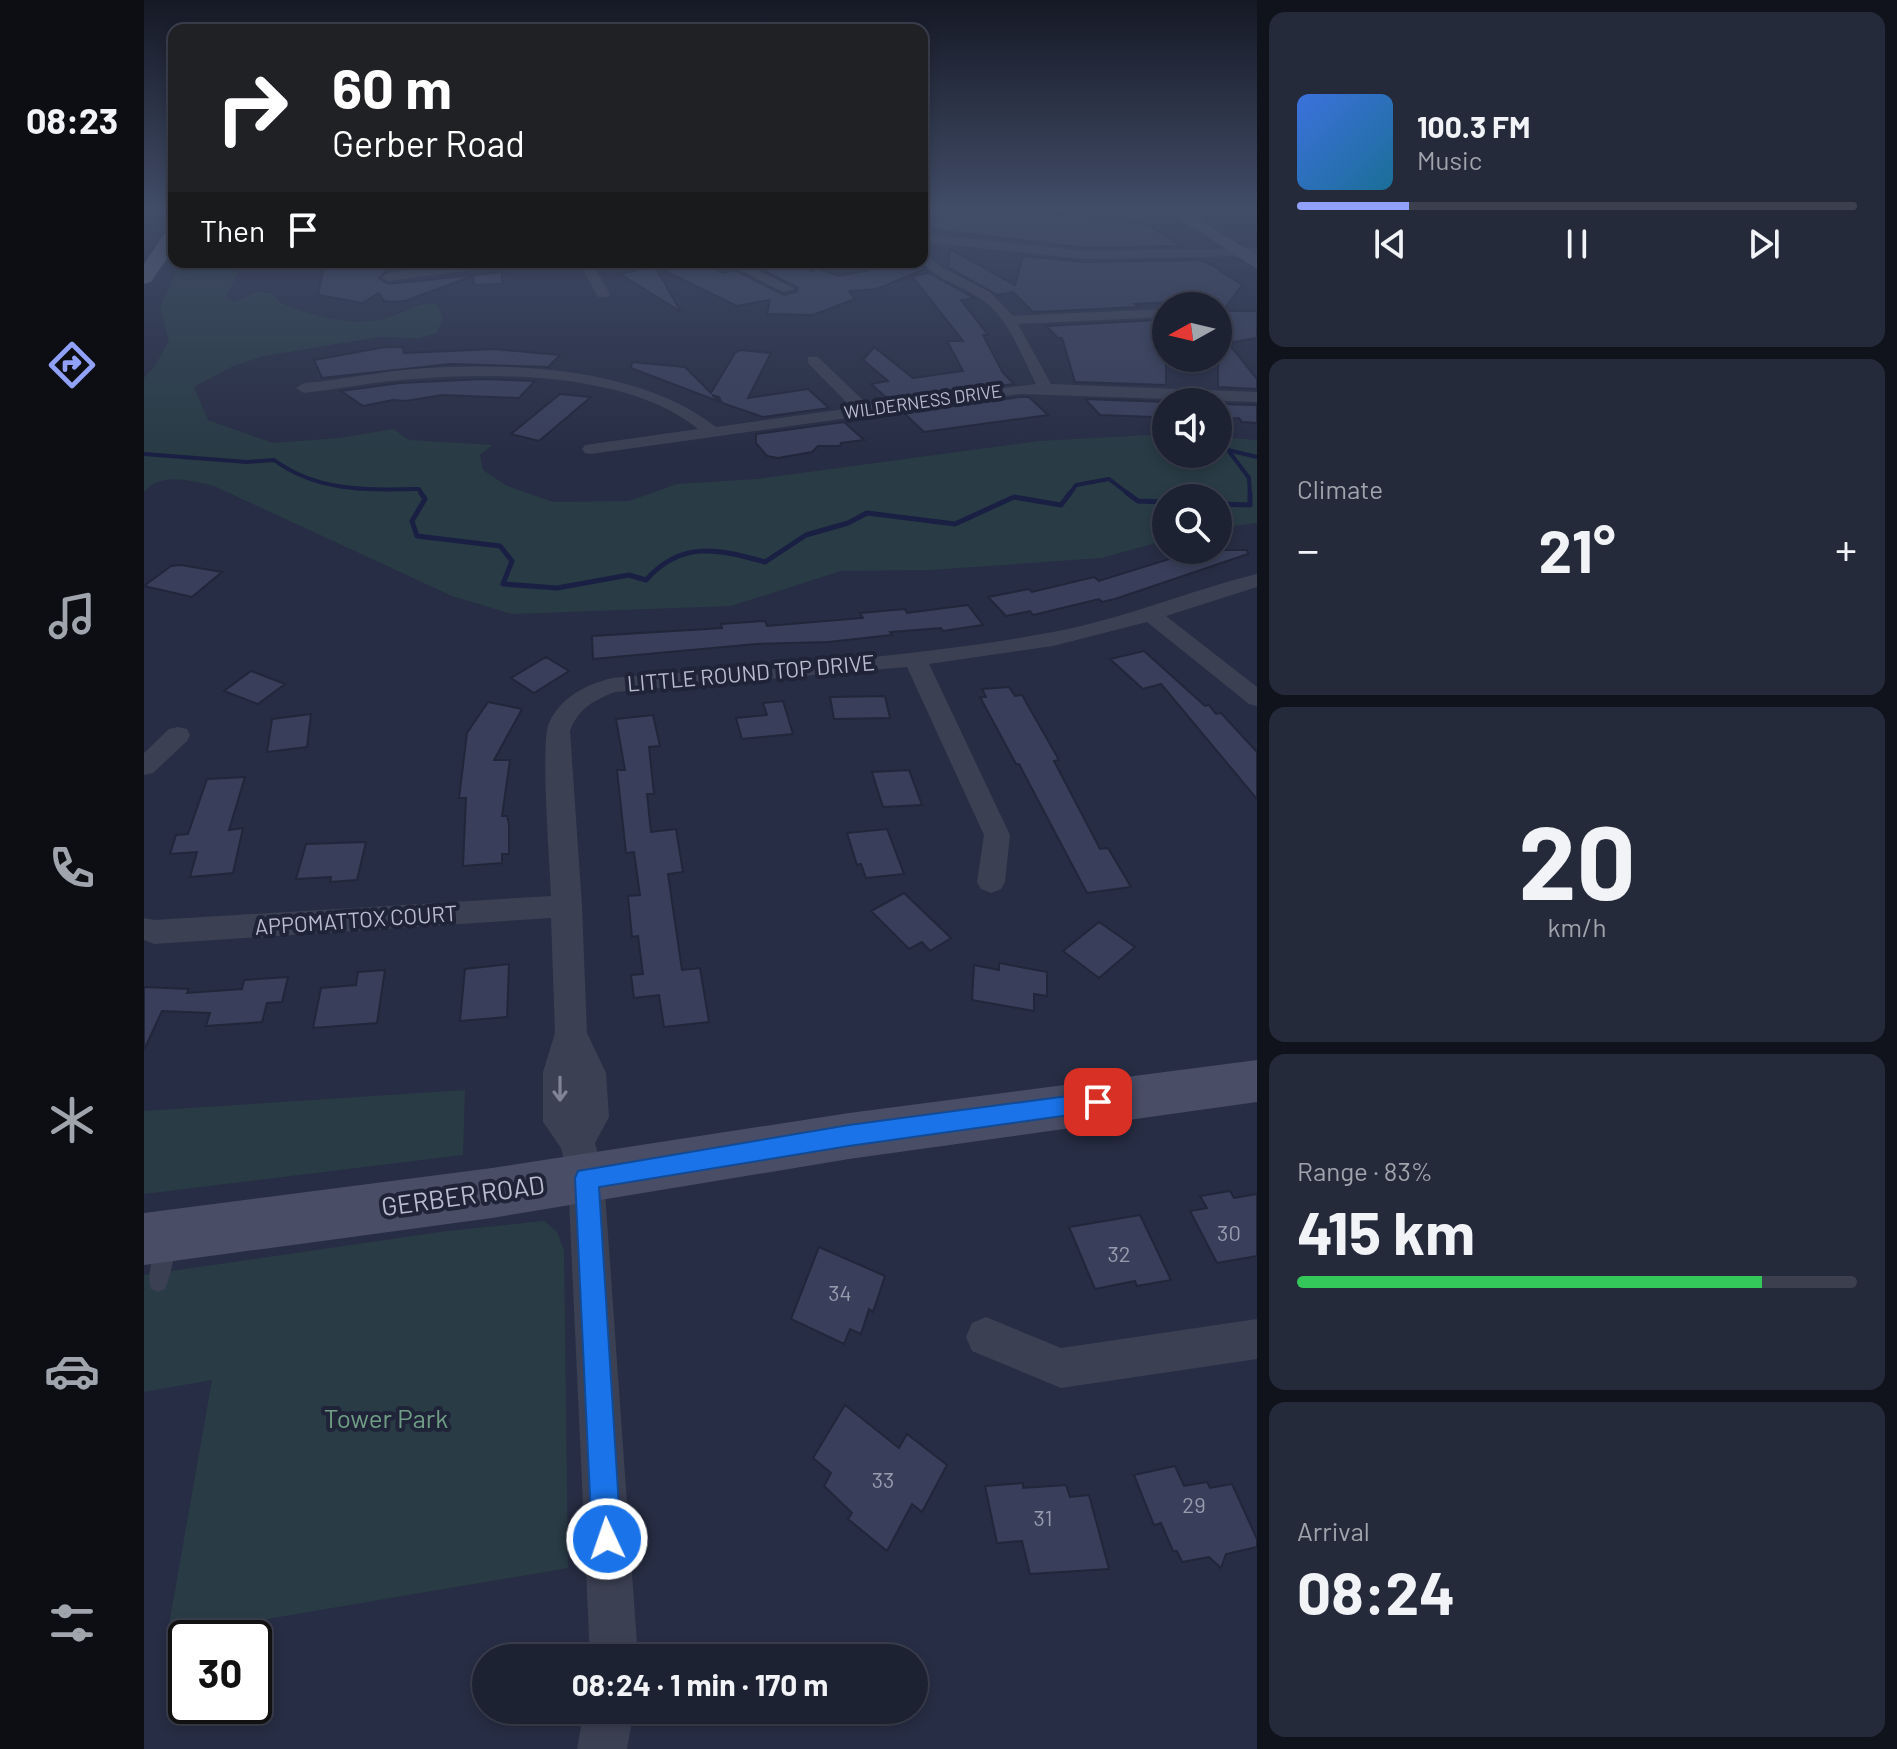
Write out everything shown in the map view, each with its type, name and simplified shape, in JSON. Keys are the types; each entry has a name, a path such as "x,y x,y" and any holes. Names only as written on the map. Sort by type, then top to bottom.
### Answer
{"street":[{"path":"601,290 603,294"},
{"path":"974,290 987,297 1008,320 1046,388"},
{"path":"1008,320 1152,314"},
{"path":"813,360 864,410"},
{"path":"304,388 439,372 508,373 613,385 668,400 694,415 712,432"},
{"name":"WILDERNESS DRIVE","path":"591,449 1046,388 1257,397"},
{"name":"LITTLE ROUND TOP DRIVE","path":"582,1160 560,1122 560,1072 571,1033 568,906 558,731 562,716 575,703 592,691 612,685 915,659 1054,639 1153,616 1257,580"},
{"path":"1153,616 1257,699"},
{"path":"915,659 997,835 991,882"},
{"path":"144,767 178,735"},
{"name":"APPOMATTOX COURT","path":"144,929 154,932 568,906"},
{"name":"GERBER ROAD","path":"157,1252 582,1160 849,1136 1257,1081"},
{"path":"582,1160 613,1644"},
{"path":"986,1337 1061,1368 1257,1339"},
{"path":"602,1749 606,1724"}],"green space":[{"path":"168,290 230,290 226,297 235,302 256,292 272,293 289,306 342,321 373,321 423,305 436,304 443,317 437,333 419,338 378,337 264,356 233,366 194,387 208,420 273,443 339,438 393,429 409,440 492,445 480,455 483,470 507,486 553,502 629,501 677,484 757,479 1039,441 1152,435 1152,468 1232,468 1232,438 1257,440 1257,523 1232,526 1232,484 1152,484 1152,544 1102,558 931,570 841,571 731,606 512,614 452,596 214,486 177,479 159,482 144,492 144,378 169,341 160,307"},
{"path":"465,1090 463,1155 144,1194 144,1111"},
{"name":"Tower Park","path":"544,1221 557,1232 564,1250 568,1568 261,1620 170,1620 212,1380 144,1392 144,1275 447,1231"}],"building":[{"path":"319,290 436,290 405,301 390,302 384,301 379,293 362,303 318,295"},
{"path":"645,290 668,290 681,312"},
{"path":"703,290 773,290 784,295 797,290 868,290 849,291 855,299 813,315 767,314 770,300 737,306"},
{"path":"923,290 959,290 974,298 961,300 988,335 983,335 1003,373 1014,384 888,399 871,384 888,381 863,360 874,347 913,378 963,371 947,341 963,341"},
{"path":"988,290 1239,290 1232,299 1232,292 1152,292 1152,303 1135,304 1140,307 1033,312 1013,292 997,295"},
{"path":"1232,311 1257,311 1257,338 1232,342"},
{"path":"1152,320 1152,372 1166,372 1166,385 1075,382 1062,338 1046,326"},
{"path":"385,347 403,347 404,353 494,349 560,355 548,367 451,364 322,378 314,360"},
{"path":"1232,348 1257,379 1257,389 1218,387 1218,372 1232,372"},
{"path":"740,350 771,353 748,398 808,389 829,408 763,417 722,403 719,397 712,395 720,402 631,368 632,362 685,367 711,393 735,353"},
{"path":"484,379 535,381 519,398 442,395 363,406 341,391 400,383"},
{"path":"560,394 591,397 539,441 511,434"},
{"path":"1029,397 1048,415 924,432 904,413"},
{"path":"1085,399 1152,401 1152,417 1100,415"},
{"path":"1232,404 1257,405 1257,423 1242,422 1239,418 1232,419"},
{"path":"844,422 864,440 841,443 840,446 818,446 812,452 778,458 767,456 756,443 756,434"},
{"path":"1232,550 1247,550 1248,554 1232,559"},
{"path":"1154,564 1218,564 1115,599 1102,602 1099,599 1033,615 1030,611 1006,616 988,597 1029,589 1032,592 1094,577 1099,581"},
{"path":"171,566 222,572 192,597 144,586"},
{"path":"968,605 983,625 943,631 941,628 890,632 892,635 828,642 756,644 593,659 592,636 722,628 721,624 765,621 767,626 863,618 860,613 905,609 907,613"},
{"path":"1144,651 1205,706 1209,705 1216,714 1221,713 1257,752 1257,799 1161,684 1143,689 1110,659"},
{"path":"546,657 569,671 534,693 511,678"},
{"path":"251,671 285,684 258,704 224,691"},
{"path":"1009,687 1015,696 1022,695 1059,760 1054,761 1100,849 1108,848 1131,887 1087,893 980,697 986,697 982,689"},
{"path":"885,696 890,718 834,719 830,697"},
{"path":"783,701 793,734 742,739 736,718 767,715 763,703"},
{"path":"488,702 522,709 494,760 510,760 502,816 507,816 509,824 509,854 502,854 502,863 463,866 466,798 459,798 467,733"},
{"path":"311,714 307,747 267,752 272,719"},
{"path":"653,715 660,746 649,747 654,794 647,794 651,832 676,829 683,872 668,874 682,970 700,968 709,1022 664,1027 659,995 634,998 631,975 643,974 638,936 632,937 628,896 640,895 634,852 626,853 617,770 625,770 616,719"},
{"path":"909,770 922,805 883,807 872,772"},
{"path":"245,777 229,830 243,828 233,873 190,877 197,852 170,854 176,835 188,834 207,779"},
{"path":"887,829 904,874 866,878 861,864 857,865 847,833"},
{"path":"366,842 357,880 330,882 331,877 296,879 306,844"},
{"path":"904,893 951,938 930,951 922,942 909,949 871,911"},
{"path":"1099,922 1135,947 1099,978 1063,951"},
{"path":"999,963 1047,972 1047,996 1034,994 1034,1011 972,1000 974,965 999,970"},
{"path":"509,964 507,1017 460,1021 465,969"},
{"path":"385,970 377,1023 313,1028 321,988 356,985 358,972"},
{"path":"288,977 282,1002 267,1003 262,1022 206,1026 210,1013 162,1011 144,1050 144,987 189,989 187,993 242,989 244,980"},
{"path":"1230,1191 1234,1198 1257,1194 1257,1256 1217,1263 1190,1211 1207,1208 1200,1196"},
{"path":"1140,1215 1171,1280 1137,1286 1135,1281 1095,1289 1069,1227"},
{"path":"819,1247 885,1276 873,1312 869,1309 861,1334 850,1329 844,1344 791,1319"},
{"path":"845,1405 899,1448 907,1434 947,1465 922,1512 912,1504 887,1551 848,1519 852,1513 824,1486 831,1473 813,1458"},
{"path":"1175,1466 1184,1486 1207,1482 1210,1488 1232,1484 1257,1539 1257,1547 1226,1554 1221,1568 1209,1557 1182,1562 1177,1551 1173,1551 1161,1523 1154,1525 1134,1475"},
{"path":"1023,1483 1023,1488 1066,1485 1070,1497 1089,1495 1109,1569 1030,1574 1022,1541 997,1543 985,1486"}],"waterway":[{"path":"1250,495 1249,478 1228,450 1257,457"},
{"path":"144,454 247,462 274,460 325,484 361,489 419,489 421,493"},
{"path":"1069,495 1076,485 1109,479 1130,495"},
{"path":"421,493 425,499 412,521 417,536 500,546 512,561 503,584 557,588 629,575 646,580 673,558 701,551 716,551 765,562 806,535 848,523 867,513 955,524 1014,497 1061,505 1070,493"},
{"path":"1127,493 1138,501 1152,502"},
{"path":"1232,504 1250,505 1250,495"}],"route":[{"path":"607,1539 586,1178 849,1136 1098,1102"}]}
